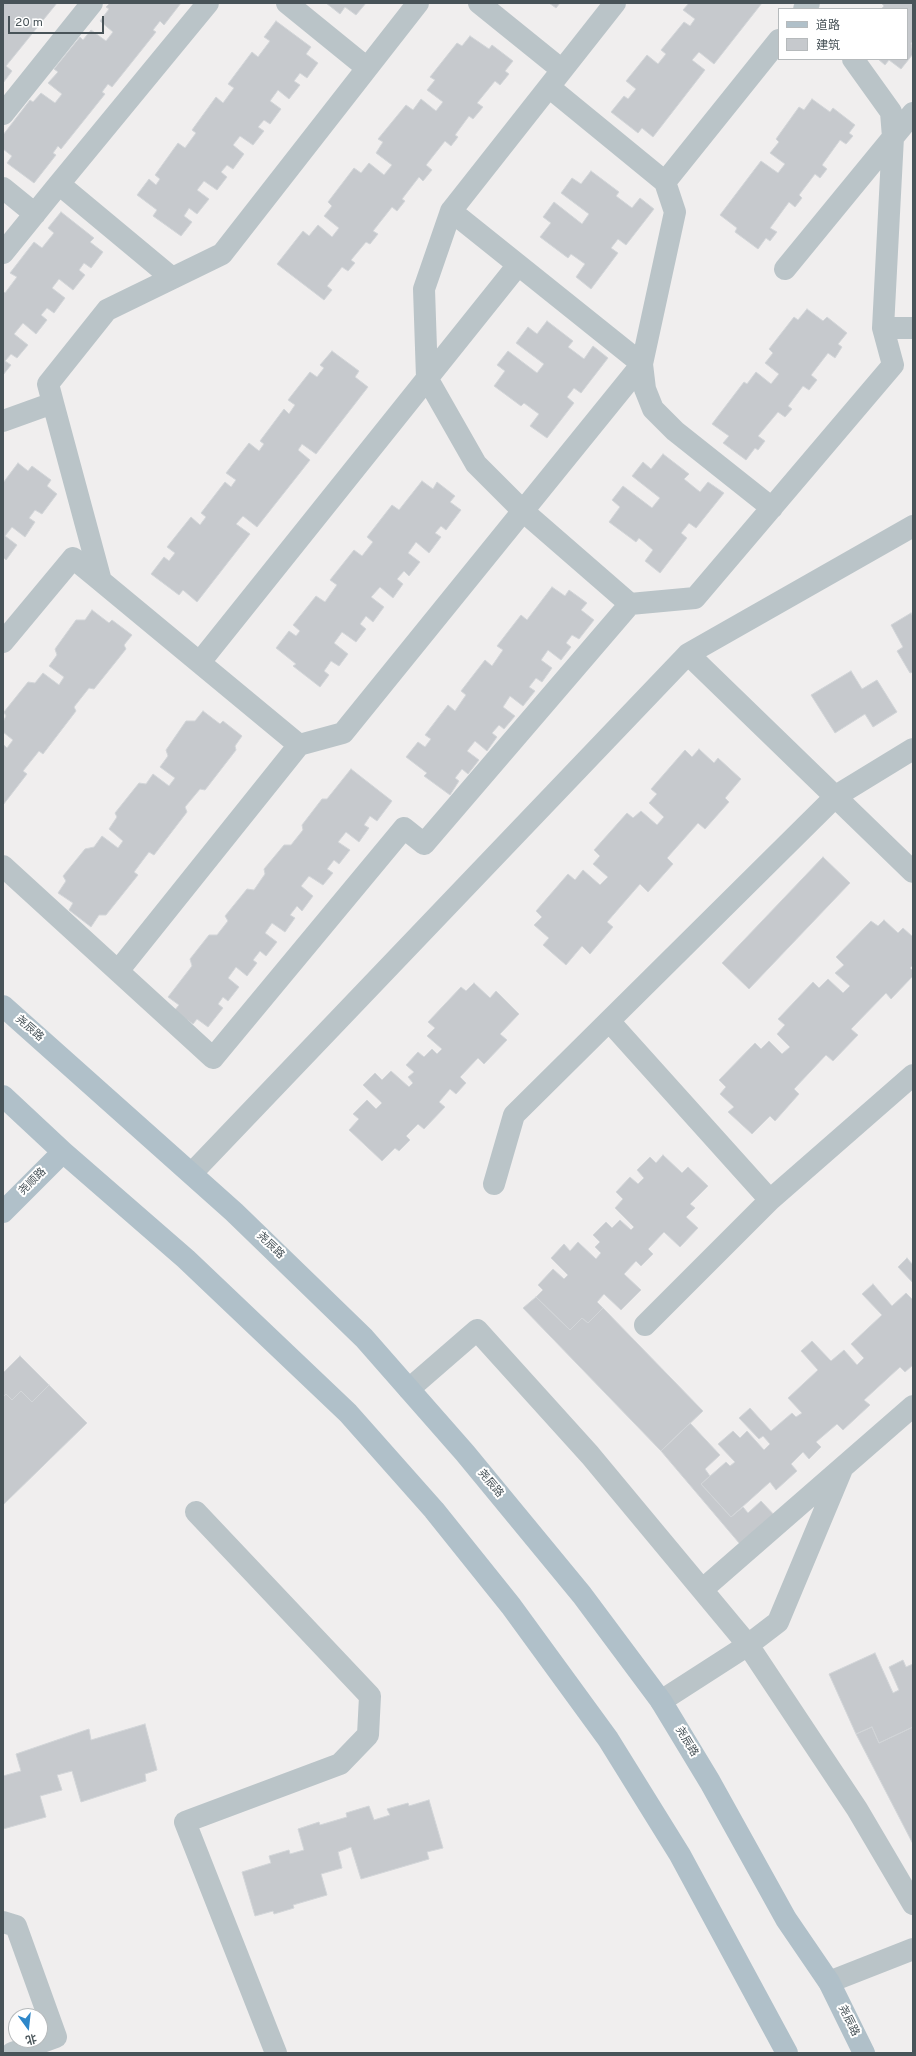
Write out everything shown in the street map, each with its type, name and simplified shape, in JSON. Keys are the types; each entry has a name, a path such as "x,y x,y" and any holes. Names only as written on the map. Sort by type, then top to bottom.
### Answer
{"main road":[{"name":"尧辰路","path":"3,1006 192,1173 364,1338 465,1452 582,1595 661,1701 710,1782 786,1919 829,1982 864,2053"},
{"path":"3,1096 63,1152 186,1259 348,1413 439,1516 510,1606 608,1740 680,1855 788,2053"},
{"name":"尧顺路","path":"3,1212 63,1152"}],"street":[{"path":"3,114 92,3"},
{"path":"3,253 208,3"},
{"path":"286,3 367,68"},
{"path":"101,581 48,384 107,310 222,254 418,3"},
{"path":"479,3 562,70"},
{"path":"614,3 451,211 424,289 427,378 476,464 523,511 630,604"},
{"path":"664,182 778,41"},
{"path":"3,866 213,1058 404,828 424,844 630,604 695,598 893,365 883,328 894,137 891,112 854,60"},
{"path":"549,87 664,182 674,212 642,364 646,389 653,409 675,431 772,508"},
{"path":"785,269 913,113"},
{"path":"59,184 172,278"},
{"path":"3,188 35,214"},
{"path":"451,211 642,364"},
{"path":"200,662 518,265"},
{"path":"883,328 913,328"},
{"path":"118,971 299,745 343,733 642,364"},
{"path":"3,421 53,403"},
{"path":"192,1173 688,654 913,526"},
{"path":"3,642 73,558 299,745"},
{"path":"688,654 913,872"},
{"path":"494,1184 514,1115 836,796 913,749"},
{"path":"609,1021 770,1200"},
{"path":"645,1325 770,1200 913,1075"},
{"path":"409,1390 477,1330 590,1455 748,1646 857,1809 913,1904"},
{"path":"703,1590 913,1406"},
{"path":"661,1701 748,1646 778,1622 842,1469"},
{"path":"196,1512 370,1696 368,1735 340,1764 186,1822 276,2053"},
{"path":"3,1922 16,1926 56,2037 12,2053"},
{"path":"829,1982 913,1949"}],"building":[{"path":"3,3 57,3 6,66 12,71 3,83"},
{"path":"110,3 181,3 164,25 160,21 153,30 156,32 112,87 108,84 102,92 105,94 61,149 58,146 53,153 56,155 34,183 7,163 12,156 3,149 3,135 30,100 33,102 41,93 55,103 62,94 48,83 58,72 54,69 80,37 83,40 91,30 106,41 113,32 100,21 109,9 106,7"},
{"path":"326,3 366,3 356,15 345,7 340,14"},
{"path":"549,3 560,3 556,8"},
{"path":"689,3 762,3 714,64 699,52 692,60 705,70 653,137 642,128 638,133 611,112 624,96 628,99 636,89 626,81 647,55 658,64 666,54 661,50 684,22 690,26 695,19 683,10"},
{"path":"881,3 913,3 913,41 911,43 913,54 901,69 889,60 908,60 908,8 882,8 884,6"},
{"path":"276,21 311,47 306,54 318,63 307,78 300,73 294,81 300,85 289,99 278,90 270,101 281,109 270,124 264,120 258,127 264,131 253,145 240,136 233,145 244,154 233,169 227,165 221,172 227,177 217,190 204,181 197,190 209,199 197,214 189,208 184,216 192,222 181,236 153,216 157,210 137,195 149,179 156,185 160,179 155,175 178,143 185,148 196,133 192,130 216,97 223,103 234,88 228,84 252,52 258,57 270,41 264,37"},
{"path":"470,36 489,49 492,45 513,61 505,71 509,74 500,85 495,81 477,103 483,107 473,119 469,116 455,135 458,137 451,146 445,141 426,165 432,170 423,181 419,177 402,199 405,201 397,211 392,207 373,231 378,234 370,244 366,242 351,260 355,263 348,271 342,267 327,286 332,290 324,300 277,264 303,231 309,236 318,225 332,237 339,228 324,216 332,206 328,202 354,168 361,173 369,163 384,175 392,165 376,153 383,142 378,139 406,105 413,110 421,99 436,111 443,102 427,90 435,80 430,77 457,43 462,46"},
{"path":"879,60 889,60 885,65"},
{"path":"812,99 830,112 833,108 855,125 849,133 853,136 846,144 840,140 822,165 827,169 820,178 815,174 799,195 802,198 795,207 789,202 770,228 777,232 770,241 766,238 758,249 735,232 737,228 720,215 761,161 778,173 785,164 770,153 779,142 776,139 799,107 804,110"},
{"path":"591,171 619,192 616,196 632,208 640,198 654,209 626,245 618,239 611,248 618,253 591,289 576,277 585,264 571,254 568,258 540,237 551,223 543,217 554,202 582,224 589,214 561,193 572,178 581,184"},
{"path":"61,212 94,238 90,242 103,252 91,268 84,263 79,270 85,275 73,290 59,279 52,288 65,298 54,313 47,308 41,315 47,320 36,334 23,323 14,334 28,345 17,358 11,354 5,361 11,365 3,375 3,291 5,293 17,277 10,273 34,242 42,248 54,233 48,228"},
{"path":"807,309 823,321 827,317 847,333 838,344 842,347 835,358 828,353 811,375 817,380 809,390 803,386 788,406 792,409 785,417 778,412 758,436 765,441 758,450 755,448 746,460 723,443 729,436 712,424 744,382 747,384 756,372 771,384 779,374 765,363 773,353 769,349 794,317 798,320"},
{"path":"547,321 573,341 568,347 584,359 593,346 608,358 581,393 574,388 567,397 574,403 547,438 530,426 539,414 524,403 521,406 494,386 505,371 497,365 508,351 537,373 544,364 516,343 528,327 537,334"},
{"path":"332,351 359,371 355,377 368,387 316,454 302,444 298,450 310,460 257,527 243,516 236,524 250,534 197,602 183,590 179,595 151,574 164,557 169,561 175,553 167,547 191,517 200,525 206,517 201,513 225,482 231,487 236,480 226,473 249,443 259,451 264,444 260,441 284,409 289,414 295,405 288,400 310,372 317,377 324,368 320,365"},
{"path":"663,454 689,474 684,479 700,492 708,482 724,493 696,528 689,523 681,533 687,538 660,573 645,561 653,550 639,538 636,542 609,522 620,507 612,500 623,486 652,508 660,498 632,476 643,462 651,469"},
{"path":"18,463 28,471 32,466 51,480 47,486 57,494 42,514 35,510 29,518 35,522 25,537 12,527 5,536 17,545 6,560 3,557 3,483"},
{"path":"422,481 433,489 437,482 455,496 450,502 461,510 446,530 441,526 435,533 441,537 429,553 416,542 408,553 420,562 409,576 404,571 397,579 403,584 393,598 380,587 371,597 384,607 373,622 366,616 360,624 366,629 356,642 342,632 334,643 348,654 339,666 331,661 324,671 329,675 320,687 293,666 296,664 276,648 289,631 296,636 300,631 293,625 316,596 325,602 337,585 330,580 354,550 362,556 373,542 367,537 392,505 399,510"},
{"path":"552,587 565,596 569,590 587,603 581,610 594,620 579,639 572,635 566,643 571,647 561,660 548,650 541,660 552,668 542,682 536,678 529,687 535,691 523,706 510,696 503,707 515,716 504,729 499,725 492,733 497,737 487,751 475,741 467,751 479,760 468,774 462,769 455,778 459,781 450,795 424,776 427,773 406,757 418,742 425,747 431,739 425,735 448,705 455,711 466,695 461,691 485,660 492,666 503,650 497,646 521,615 527,620"},
{"path":"92,610 109,623 112,620 132,635 124,645 126,649 94,689 89,688 74,707 76,711 43,754 39,751 23,771 27,774 3,805 3,744 7,748 13,740 3,732 3,722 6,716 4,712 28,682 35,683 43,673 59,685 64,677 49,666 57,655 55,649 76,620 85,620"},
{"path":"911,613 913,617 913,672 910,673 897,651 903,647 891,625"},
{"path":"851,671 862,689 877,680 897,712 873,727 865,714 835,733 811,695"},
{"path":"203,711 220,724 223,721 242,736 235,746 236,750 205,790 200,789 185,807 187,812 154,855 149,852 134,872 138,875 106,915 99,915 91,927 69,910 73,903 58,893 66,881 63,876 85,849 94,847 102,836 118,848 123,841 109,829 117,817 115,813 139,783 146,784 153,774 169,786 175,778 160,767 168,756 166,750 186,721 195,721"},
{"path":"699,749 714,763 718,758 741,779 725,798 729,802 705,829 698,823 667,858 673,864 648,892 640,884 607,922 613,927 590,954 582,946 566,965 543,945 549,938 534,925 542,917 536,911 568,874 575,880 583,870 600,885 608,877 593,864 600,856 594,850 627,813 633,818 641,811 657,825 664,817 649,803 657,794 651,789 685,750 692,757"},
{"path":"351,769 392,801 377,821 370,816 364,825 369,828 359,842 346,832 338,842 350,850 339,864 334,860 327,869 333,873 323,885 309,876 301,886 313,896 302,911 297,906 290,915 295,918 285,932 272,923 265,933 277,942 266,956 260,951 253,960 257,963 247,976 236,967 228,978 239,987 228,1001 223,997 218,1004 223,1008 208,1027 197,1019 193,1024 174,1011 179,1005 168,997 192,966 190,959 209,935 217,935 228,921 225,916 247,889 254,890 265,874 264,869 284,845 291,845 303,830 302,825 322,799 327,799"},
{"path":"823,857 850,883 749,989 722,963"},
{"path":"884,920 898,933 903,928 913,937 913,965 910,968 913,971 913,976 891,999 886,993 851,1029 858,1035 833,1061 826,1055 794,1089 799,1094 775,1121 770,1116 752,1134 728,1112 734,1107 720,1094 726,1087 719,1080 755,1043 761,1049 769,1041 782,1054 790,1047 777,1034 785,1025 778,1019 813,982 819,988 828,979 843,993 850,986 835,973 844,965 836,957 871,921 878,926"},
{"path":"474,983 490,998 496,991 519,1014 500,1034 507,1040 484,1064 478,1058 460,1077 466,1083 456,1094 450,1089 439,1102 445,1107 424,1129 418,1124 406,1136 410,1140 399,1151 395,1148 382,1161 349,1130 359,1119 353,1114 367,1100 376,1109 382,1103 363,1085 375,1073 382,1080 391,1071 409,1087 413,1083 408,1077 414,1072 406,1065 418,1052 424,1057 432,1049 437,1054 442,1049 427,1036 435,1028 428,1022 461,987 466,991"},
{"path":"663,1155 682,1173 688,1167 708,1186 690,1204 695,1208 686,1217 698,1228 680,1247 664,1232 648,1249 653,1254 641,1266 636,1261 624,1274 641,1290 621,1310 604,1294 597,1302 603,1308 588,1323 582,1318 570,1330 536,1297 543,1290 538,1285 553,1269 564,1279 568,1275 551,1258 564,1244 570,1251 578,1242 596,1259 601,1253 595,1247 600,1242 593,1235 606,1222 612,1228 620,1220 631,1230 634,1227 615,1208 623,1199 616,1192 630,1177 638,1184 644,1178 637,1170 650,1157 656,1163"},
{"path":"907,1258 913,1265 913,1283 898,1267"},
{"path":"873,1284 892,1306 906,1293 913,1300 913,1365 905,1372 900,1367 864,1400 870,1405 843,1430 837,1424 816,1442 821,1447 809,1459 803,1452 791,1464 797,1471 776,1490 770,1482 731,1517 701,1484 726,1462 730,1466 735,1462 718,1444 733,1431 740,1438 747,1431 764,1450 770,1444 763,1436 759,1439 739,1418 750,1408 771,1431 792,1413 796,1417 802,1413 788,1398 818,1370 801,1351 812,1341 831,1361 844,1350 857,1365 864,1358 851,1344 882,1315 862,1294"},
{"path":"536,1297 570,1330 582,1318 588,1323 603,1308 703,1411 661,1451 523,1308"},
{"path":"20,1356 49,1385 32,1402 21,1391 12,1400 6,1394 3,1397 3,1373"},
{"path":"49,1385 87,1423 3,1505 3,1397 6,1394 12,1400 21,1391 32,1402"},
{"path":"690,1423 720,1455 705,1469 710,1476 701,1484 731,1517 743,1507 748,1513 761,1501 778,1519 745,1550 661,1451"},
{"path":"875,1653 893,1693 899,1690 889,1667 903,1660 906,1667 913,1664 913,1727 879,1743 872,1727 856,1734 829,1674"},
{"path":"145,1724 157,1770 145,1774 146,1781 81,1802 72,1771 57,1775 62,1790 40,1796 46,1817 3,1829 3,1776 21,1771 16,1754 89,1729 91,1740"},
{"path":"872,1727 879,1743 913,1727 913,1844 856,1734"},
{"path":"429,1800 443,1848 427,1852 429,1859 361,1879 351,1847 338,1852 342,1868 321,1874 327,1895 293,1905 294,1908 274,1914 273,1911 255,1916 242,1872 271,1863 269,1856 289,1850 290,1854 304,1850 298,1829 319,1822 320,1825 347,1817 346,1813 369,1806 374,1820 390,1815 387,1809 408,1803 409,1806"}]}
